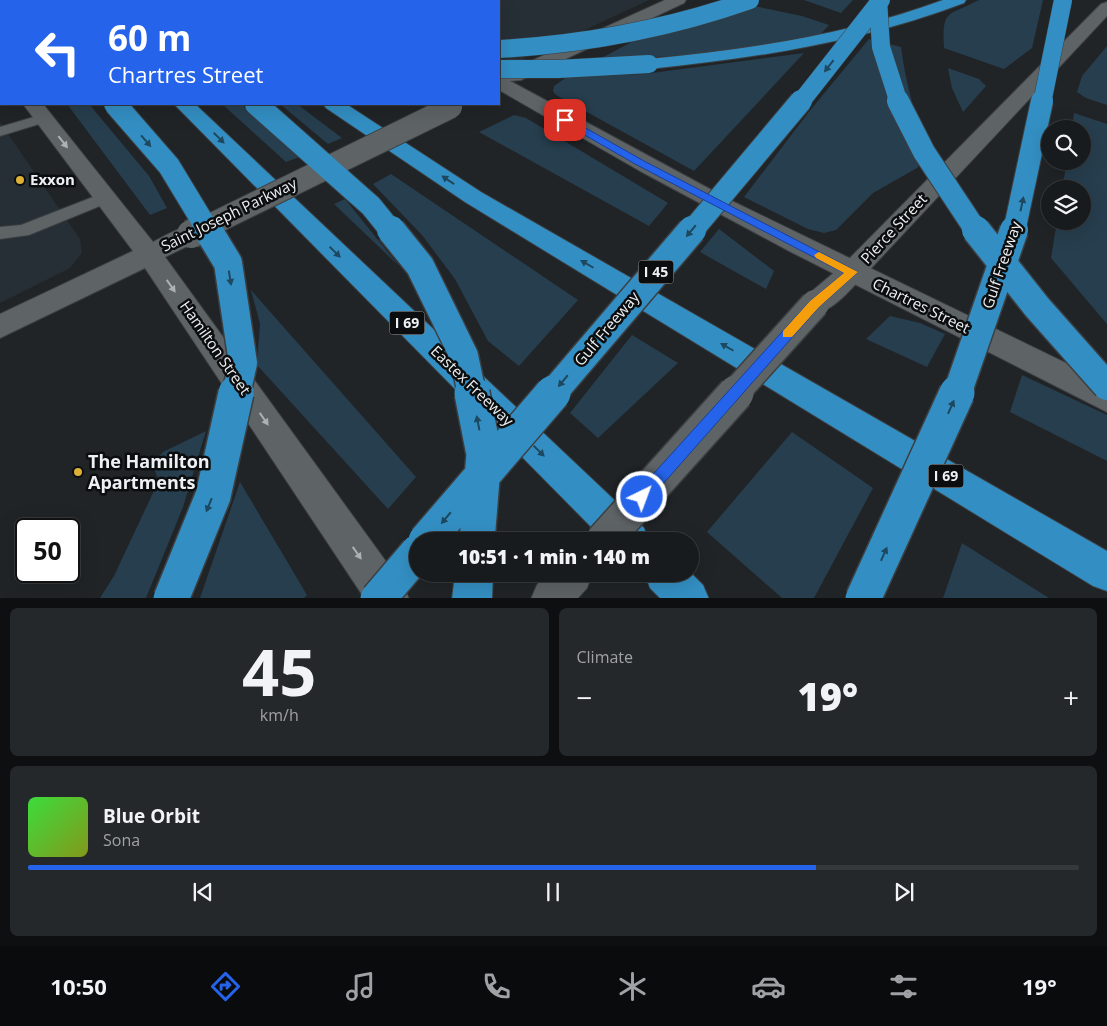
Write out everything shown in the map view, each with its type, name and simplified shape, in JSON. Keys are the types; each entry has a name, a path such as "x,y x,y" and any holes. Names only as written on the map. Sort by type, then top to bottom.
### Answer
{"highway":[{"path":"500,49 532,48 608,38 697,18 750,0"},
{"path":"880,0 876,17 884,60 893,89 922,147 954,200 1013,279 1107,386"},
{"name":"Gulf Freeway","path":"434,532 793,112 880,0"},
{"path":"500,79 558,69 640,65 725,57 843,37 902,21 958,0"},
{"name":"Gulf Freeway","path":"863,598 955,399 1018,223 1063,0"},
{"path":"116,105 169,166 228,263 243,363 213,496 171,598"},
{"name":"Eastex Freeway","path":"185,105 622,532"},
{"path":"257,105 371,206 420,266 464,356 484,454 478,532"},
{"name":"I 69","path":"334,105 472,197 1097,564"},
{"path":"378,598 409,562"},
{"path":"472,598 473,582"},
{"path":"672,582 689,598"}],"street":[{"path":"500,79 678,0"},
{"name":"Pierce Street","path":"610,532 814,304 852,272 1107,7"},
{"name":"Chartres Street","path":"500,80 640,163 852,272 1107,398"},
{"name":"Saint Joseph Parkway","path":"0,327 454,105"},
{"name":"Hamilton Street","path":"39,111 149,254 389,598"},
{"path":"551,598 566,582"}],"lane":[{"path":"0,132 39,111"},
{"path":"0,233 23,231 106,198"}],"shaded area":[{"path":"500,0 649,0 519,61 510,61 500,57"},
{"path":"804,0 853,0 841,13"},
{"path":"979,0 1043,0 1032,48 1004,69 944,48 944,26 949,15"},
{"path":"754,6 802,16 829,25 820,35 781,43 720,52 594,62 639,38"},
{"path":"869,39 901,47 912,101 920,127 931,152 917,168 873,193 836,230 824,233 808,229 744,197 808,113"},
{"path":"1107,46 1107,105 1086,98 1077,92 1082,76"},
{"path":"804,53 694,171 556,95 553,91 554,86 567,77 644,74"},
{"path":"948,68 979,79 986,86 963,112 952,88"},
{"path":"68,105 90,105 149,176 167,208 150,215"},
{"path":"223,105 242,105 302,156 286,162"},
{"path":"281,105 298,105 342,138 328,144"},
{"path":"1074,113 1107,124 1107,324 1051,258 1056,230 1091,230 1091,180 1064,180 1065,170 1091,170 1091,120 1073,120"},
{"path":"514,115 526,118 668,203 649,226 479,132"},
{"name":"Exxon","path":"0,122 80,239 82,253 70,268 0,303"},
{"path":"391,174 578,300 519,366 488,341 455,279 422,235 373,184"},
{"path":"345,199 399,266 334,204"},
{"path":"719,229 774,271 766,289 700,252"},
{"path":"251,290 416,477 388,509 257,365 260,324"},
{"path":"890,316 920,323 945,334 927,367 866,339"},
{"path":"632,335 678,363 598,438 570,413"},
{"path":"1022,375 1107,415 1107,461 1010,412"},
{"path":"206,431 183,507 146,598 100,598 114,576 159,480 152,465 163,452"},
{"path":"792,432 873,488 814,598 782,598 707,532"},
{"path":"240,482 307,595 304,598 200,598"},
{"path":"962,543 1049,598 943,598"}],"slow traffic":[{"path":"788,334 814,304 852,272 819,255"}],"place":[{"name":"Exxon","path":"20,180"},
{"name":"The Hamilton Apartments","path":"78,472"}],"route":[{"path":"565,120 640,163 852,272 814,304 642,497"}]}
